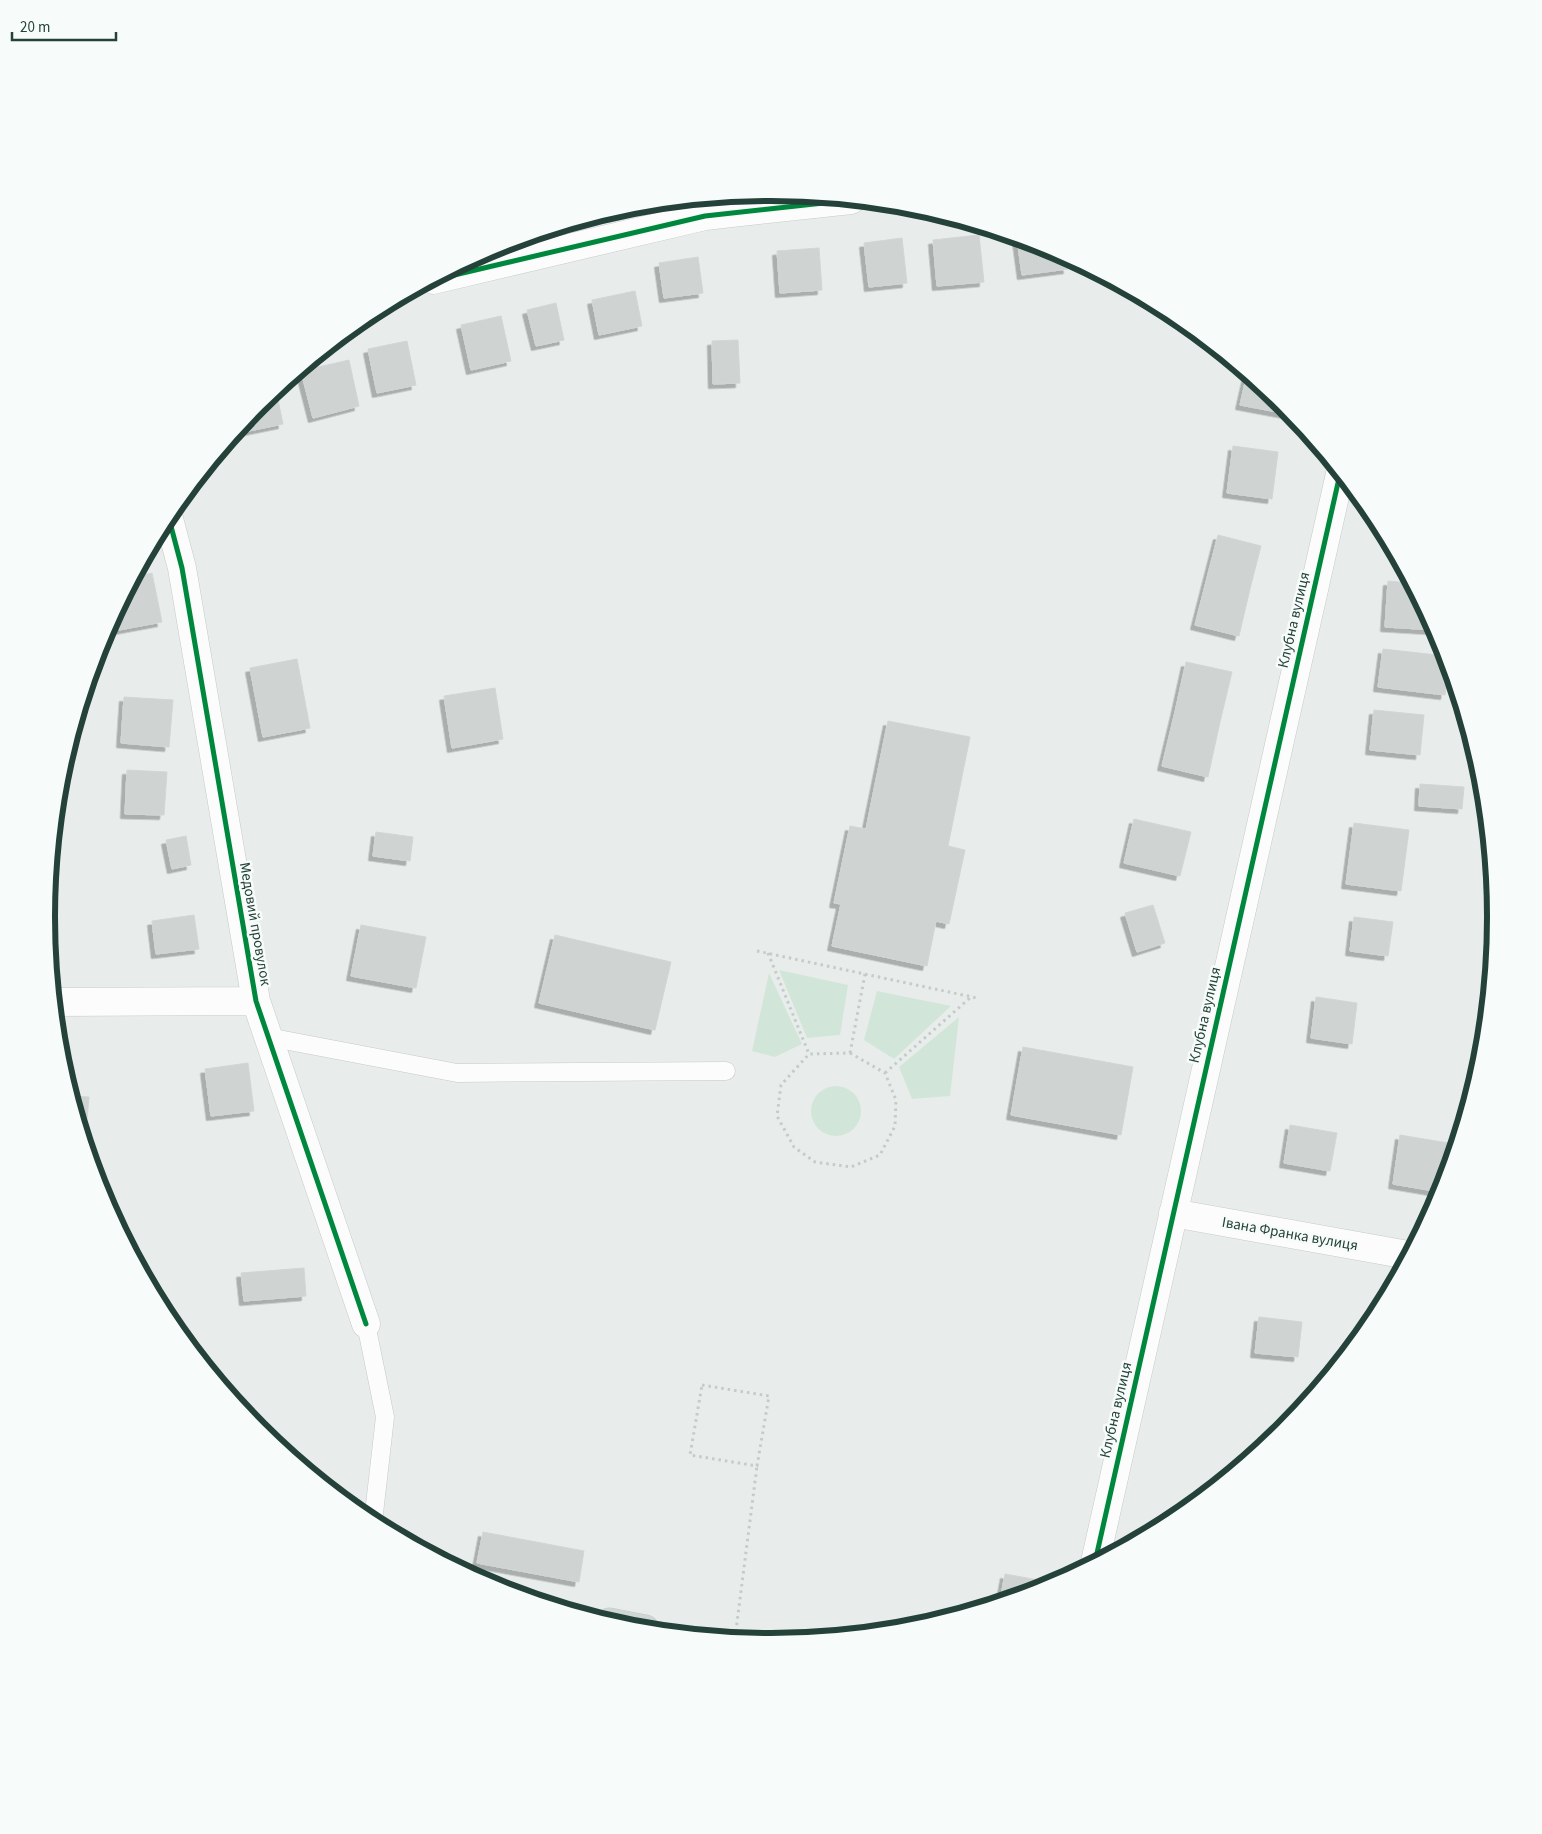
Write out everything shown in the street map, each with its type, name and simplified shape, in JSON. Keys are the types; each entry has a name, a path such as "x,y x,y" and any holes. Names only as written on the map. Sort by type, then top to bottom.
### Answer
{"street":[{"path":"454,275 705,216 821,203"},
{"name":"Клубна вулиця","path":"1097,1554 1339,480"},
{"name":"Медовий провулок","path":"171,527 182,568 256,1001 366,1324"},
{"path":"60,1002 256,1001"},
{"name":"Івана Франка вулиця","path":"1173,1214 1402,1254"}],"lane":[{"path":"268,1037 457,1073 726,1071"},
{"path":"366,1324 385,1416 374,1513"}],"path":[{"path":"757,951 977,998"},
{"path":"768,953 808,1054"},
{"path":"850,1053 865,974"},
{"path":"885,1073 971,997"},
{"path":"850,1053 885,1073 896,1100 895,1126 880,1155 851,1167 815,1162 794,1147 777,1116 780,1085 808,1054 850,1053"},
{"path":"736,1632 757,1466 769,1396 702,1385 690,1455 757,1466"}],"green space":[{"path":"779,970 848,985 840,1035 807,1038"},
{"path":"769,973 802,1044 775,1057 752,1051"},
{"path":"877,991 951,1006 894,1059 864,1040"},
{"path":"959,1017 950,1096 912,1099 899,1067"},
{"path":"836,1086 845,1088 856,1097 861,1111 859,1120 850,1131 836,1136 827,1134 816,1125 811,1111 813,1102 822,1091"}],"building":[{"path":"979,235 984,282 937,286 933,240"},
{"path":"902,238 907,283 869,287 864,243"},
{"path":"1018,246 1067,266 1068,269 1022,275"},
{"path":"819,248 822,290 780,293 777,251"},
{"path":"698,257 703,293 664,298 659,263"},
{"path":"635,291 642,326 599,335 592,300"},
{"path":"556,303 564,340 536,346 527,310"},
{"path":"501,316 511,361 471,370 461,325"},
{"path":"738,340 740,383 713,384 712,341"},
{"path":"407,341 416,385 377,393 368,349"},
{"path":"349,360 359,406 313,418 302,376 311,369"},
{"path":"1245,381 1278,412 1240,405"},
{"path":"278,399 283,424 246,432"},
{"path":"1233,446 1278,452 1272,499 1227,493"},
{"path":"1218,535 1261,546 1250,589 1207,578"},
{"path":"152,573 162,622 119,630 118,625 142,575"},
{"path":"1207,578 1250,589 1239,636 1195,625"},
{"path":"1388,581 1404,582 1426,629 1385,627"},
{"path":"1383,649 1437,655 1447,681 1445,695 1378,687"},
{"path":"297,659 310,728 263,737 250,668"},
{"path":"1186,662 1232,672 1220,722 1175,712"},
{"path":"495,688 503,739 452,748 444,696"},
{"path":"124,697 173,700 169,747 121,743"},
{"path":"1374,710 1424,715 1420,755 1370,750"},
{"path":"1175,712 1220,722 1208,777 1162,766"},
{"path":"888,721 970,737 948,846 965,850 949,924 936,921 927,966 832,946 841,904 834,903 850,826 866,829"},
{"path":"127,770 167,772 164,815 125,814"},
{"path":"1420,784 1464,787 1462,809 1419,806"},
{"path":"1134,819 1191,832 1180,876 1124,863"},
{"path":"1354,823 1409,830 1401,891 1346,884"},
{"path":"376,832 413,837 410,861 373,856"},
{"path":"186,836 191,865 172,869 166,840"},
{"path":"1153,905 1165,943 1137,952 1125,913"},
{"path":"194,915 199,949 156,954 152,921"},
{"path":"1354,917 1393,922 1388,956 1350,951"},
{"path":"361,925 426,937 416,988 351,976"},
{"path":"555,935 671,962 655,1030 539,1003"},
{"path":"1316,997 1357,1003 1352,1044 1311,1038"},
{"path":"1023,1047 1133,1067 1121,1135 1011,1115"},
{"path":"248,1063 254,1111 211,1116 205,1069"},
{"path":"78,1096 89,1097 86,1126"},
{"path":"1290,1125 1337,1133 1330,1171 1284,1163"},
{"path":"1400,1135 1448,1143 1446,1154 1432,1191 1393,1184"},
{"path":"304,1268 306,1296 244,1301 241,1273"},
{"path":"1259,1317 1302,1322 1298,1357 1255,1353"},
{"path":"483,1532 584,1551 579,1582 477,1563"},
{"path":"1005,1574 1039,1580 1001,1595"}],"cycle path":[{"path":"454,275 705,216 821,203"},
{"path":"1097,1554 1339,480"},
{"path":"171,527 182,568 256,1001 366,1324"}]}
